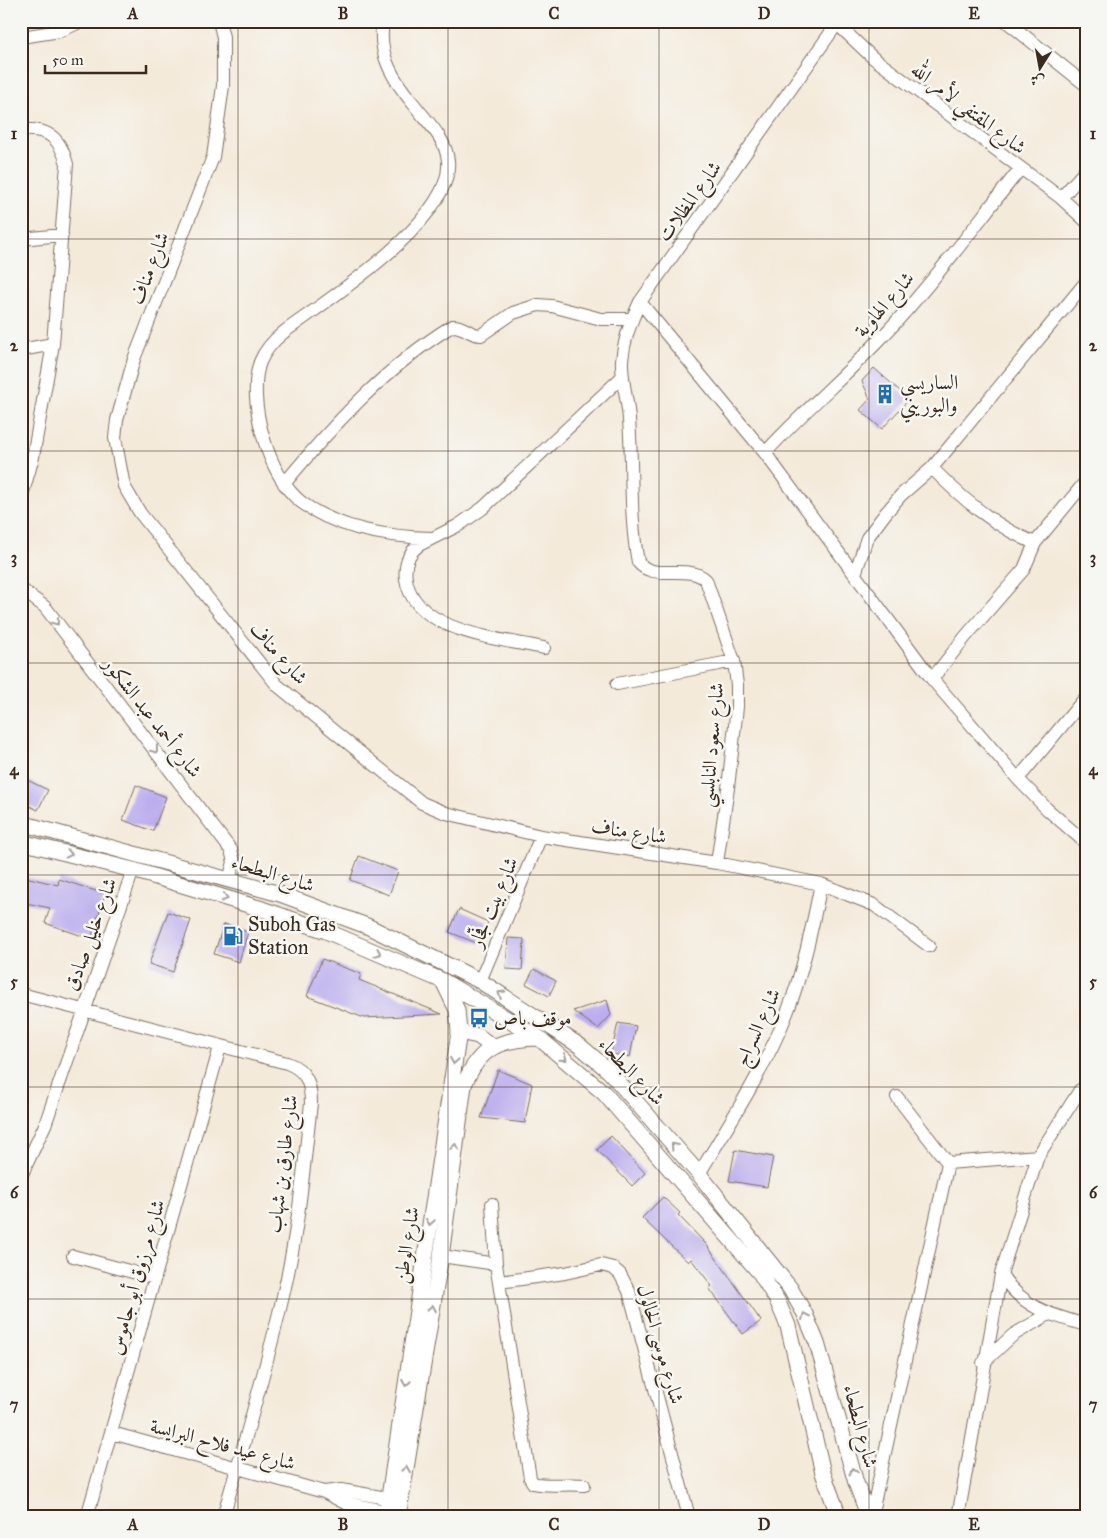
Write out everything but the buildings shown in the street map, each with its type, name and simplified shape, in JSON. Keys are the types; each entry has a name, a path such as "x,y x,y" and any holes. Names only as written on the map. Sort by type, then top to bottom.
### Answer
{"street":[{"path":"21,36 60,32 82,21"},
{"name":"شارع مناف","path":"219,21 224,56 213,157 134,359 125,388 115,438 124,486 140,513 277,685 422,803 446,813 541,836 717,863 821,884 874,905 929,946"},
{"path":"383,21 382,48 388,69 401,89 440,136 447,154 448,174 438,197 400,242 373,267 276,338 265,353 257,377 259,412 268,449 284,484 296,498 310,508 346,523 389,534 432,538"},
{"path":"1006,21 1086,85"},
{"name":"شارع المقتفي لأمر الله","path":"837,23 872,57 1061,198 1086,221"},
{"name":"شارع المظلات","path":"630,421 622,376 624,347 631,319 640,302 837,23"},
{"path":"21,130 45,131 56,140 64,151 67,164 54,344 33,457 21,499"},
{"name":"شارع الهاوية","path":"765,453 797,418 857,364 898,321 1020,169"},
{"path":"1061,198 1086,170"},
{"path":"21,239 62,235"},
{"path":"855,574 867,538 901,495 932,468 1086,282"},
{"path":"640,302 765,453 932,680 1018,779 1047,809 1086,843"},
{"path":"284,484 337,424 366,396 419,350 452,326 463,327 472,334 481,335 513,313 538,305 552,306 601,319 631,319"},
{"path":"21,350 54,344"},
{"path":"544,648 454,628 424,610 410,592 405,569 414,549 459,525 483,508 622,376"},
{"name":"شارع سعود النابلسي","path":"630,421 631,493 638,562 648,570 696,573 706,580 734,661 737,707 717,863"},
{"path":"932,468 988,518 1019,536 1036,543"},
{"path":"932,680 966,636 1024,569 1036,543 1086,482"},
{"name":"شارع أحمد عبد الشكور","path":"21,588 45,607 231,850 234,862 229,880"},
{"path":"617,684 734,661"},
{"path":"1018,779 1086,697"},
{"name":"شارع البطحاء","path":"21,823 280,894 367,926 480,982 541,1019 580,1046 602,1064 699,1174 790,1288 805,1314 817,1343 856,1483 870,1517"},
{"name":"شارع بيت فجّار","path":"480,982 541,836"},
{"name":"شارع البطحاء","path":"21,842 133,870 326,931 443,982 539,1038 604,1093 760,1273 777,1300 788,1326 823,1473 839,1517"},
{"name":"شارع خليل صادق","path":"21,1176 45,1125 133,870"},
{"name":"شارع السراج","path":"699,1174 736,1112 788,1012 807,952 821,884"},
{"name":"شارع الوطن","path":"393,1510 459,1032 457,1010 443,982"},
{"name":"شارع طارق بن شهاب","path":"21,994 295,1066 308,1079 311,1090 302,1188 284,1294 223,1517"},
{"path":"459,1032 478,1036 493,1047"},
{"name":"شارع الوطن","path":"393,1510 441,1256 464,1085 474,1063 493,1047 516,1038 539,1038"},
{"name":"شارع مرزوق أبو جاموس","path":"87,1517 220,1047"},
{"path":"958,1517 983,1363 1000,1274 1038,1156 1080,1090"},
{"path":"897,1097 948,1163"},
{"path":"948,1163 1038,1156"},
{"path":"870,1517 948,1163"},
{"path":"492,1204 496,1264 530,1478 533,1483 539,1484 584,1485"},
{"path":"73,1256 154,1278"},
{"path":"441,1256 496,1264"},
{"name":"شارع موسى الحالول","path":"499,1282 565,1273 601,1264 613,1268 620,1274 629,1291 690,1517"},
{"path":"1000,1274 1012,1290 1026,1303 1049,1314 1086,1325"},
{"path":"983,1363 1013,1335 1049,1314"},
{"name":"شارع عيد فلاح البرايسة","path":"112,1433 324,1492 341,1490 393,1510"}],"place":[{"name":"الساريسي والبوريني","path":"885,394"},
{"name":"Suboh Gas Station","path":"233,936"},
{"name":"موقف باص","path":"479,1018"}]}
